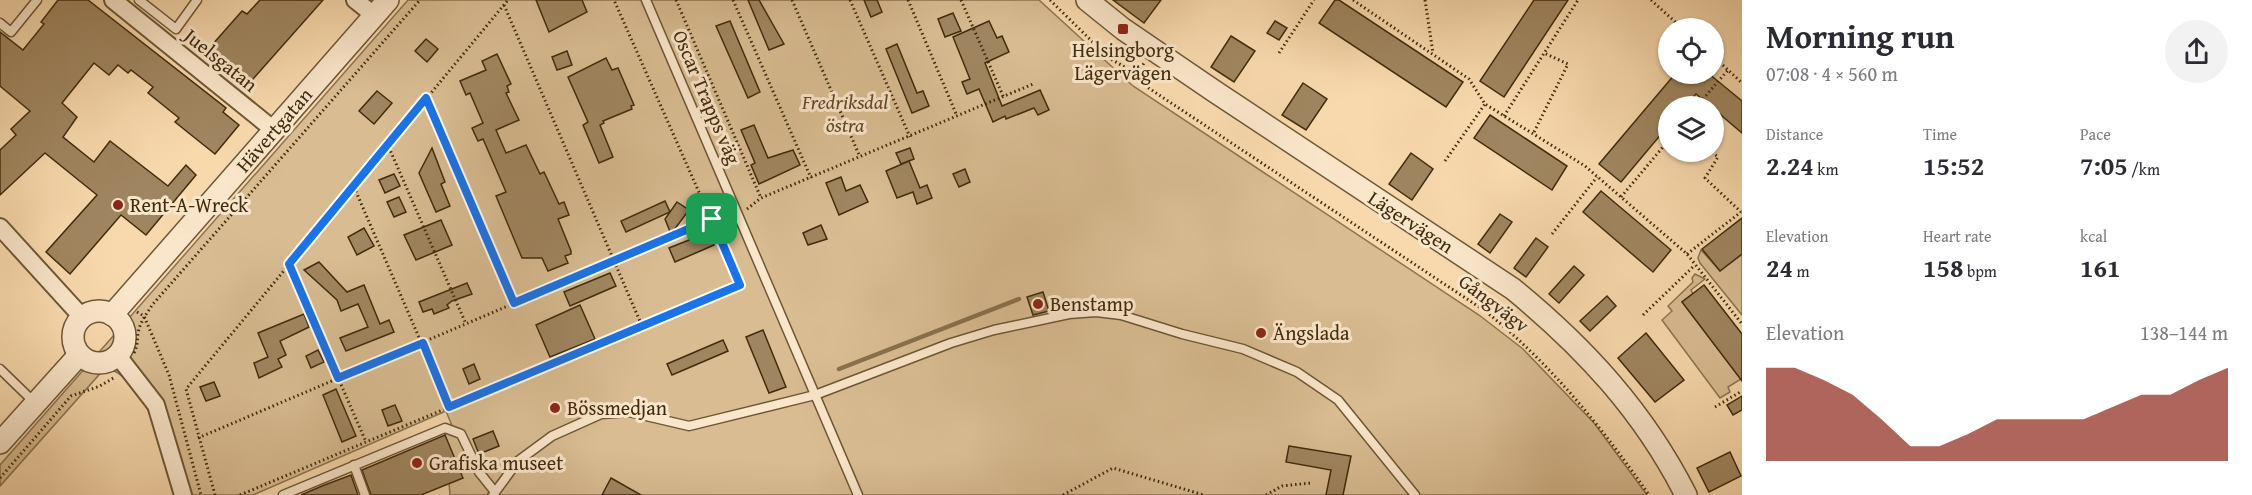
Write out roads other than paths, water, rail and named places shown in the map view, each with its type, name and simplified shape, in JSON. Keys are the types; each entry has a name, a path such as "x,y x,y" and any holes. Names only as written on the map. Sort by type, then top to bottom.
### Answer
{"street":[{"name":"Juelsgatan","path":"115,0 274,130"},
{"path":"355,0 381,8"},
{"name":"Lägervägen","path":"1087,0 1153,49 1513,289 1542,312 1588,355 1629,403 1659,446 1686,495"},
{"name":"Hävertgatan","path":"112,315 381,8"},
{"path":"0,227 82,317"},
{"path":"122,361 98,364 79,356 72,335 82,317 92,312 112,315 121,323 125,334 122,361 156,405 183,495"},
{"path":"0,443 79,356"}],"lane":[{"path":"0,23 11,32 37,0"},
{"path":"139,0 176,29 197,0"},
{"name":"Oscar Trapps väg","path":"646,0 858,495"},
{"path":"283,495 445,428 461,434 479,472 494,494 518,461 552,436 601,414 629,412 689,426 815,395 951,343 994,330 1069,314 1096,312 1121,315 1260,354 1312,381 1348,411 1415,495"},
{"path":"0,369 35,404"},
{"path":"354,465 365,495"}],"waterway":[{"path":"839,369 1019,299"}],"place":[{"name":"Helsingborg Lägervägen","path":"1123,29"},
{"name":"Rent-A-Wreck","path":"118,205"},
{"name":"Benstamp","path":"1038,304"},
{"name":"Ängslada","path":"1261,333"},
{"name":"Bössmedjan","path":"555,408"},
{"name":"Grafiska museet","path":"417,463"}],"park label":[{"name":"Fredriksdal östra","path":"845,114"}]}
